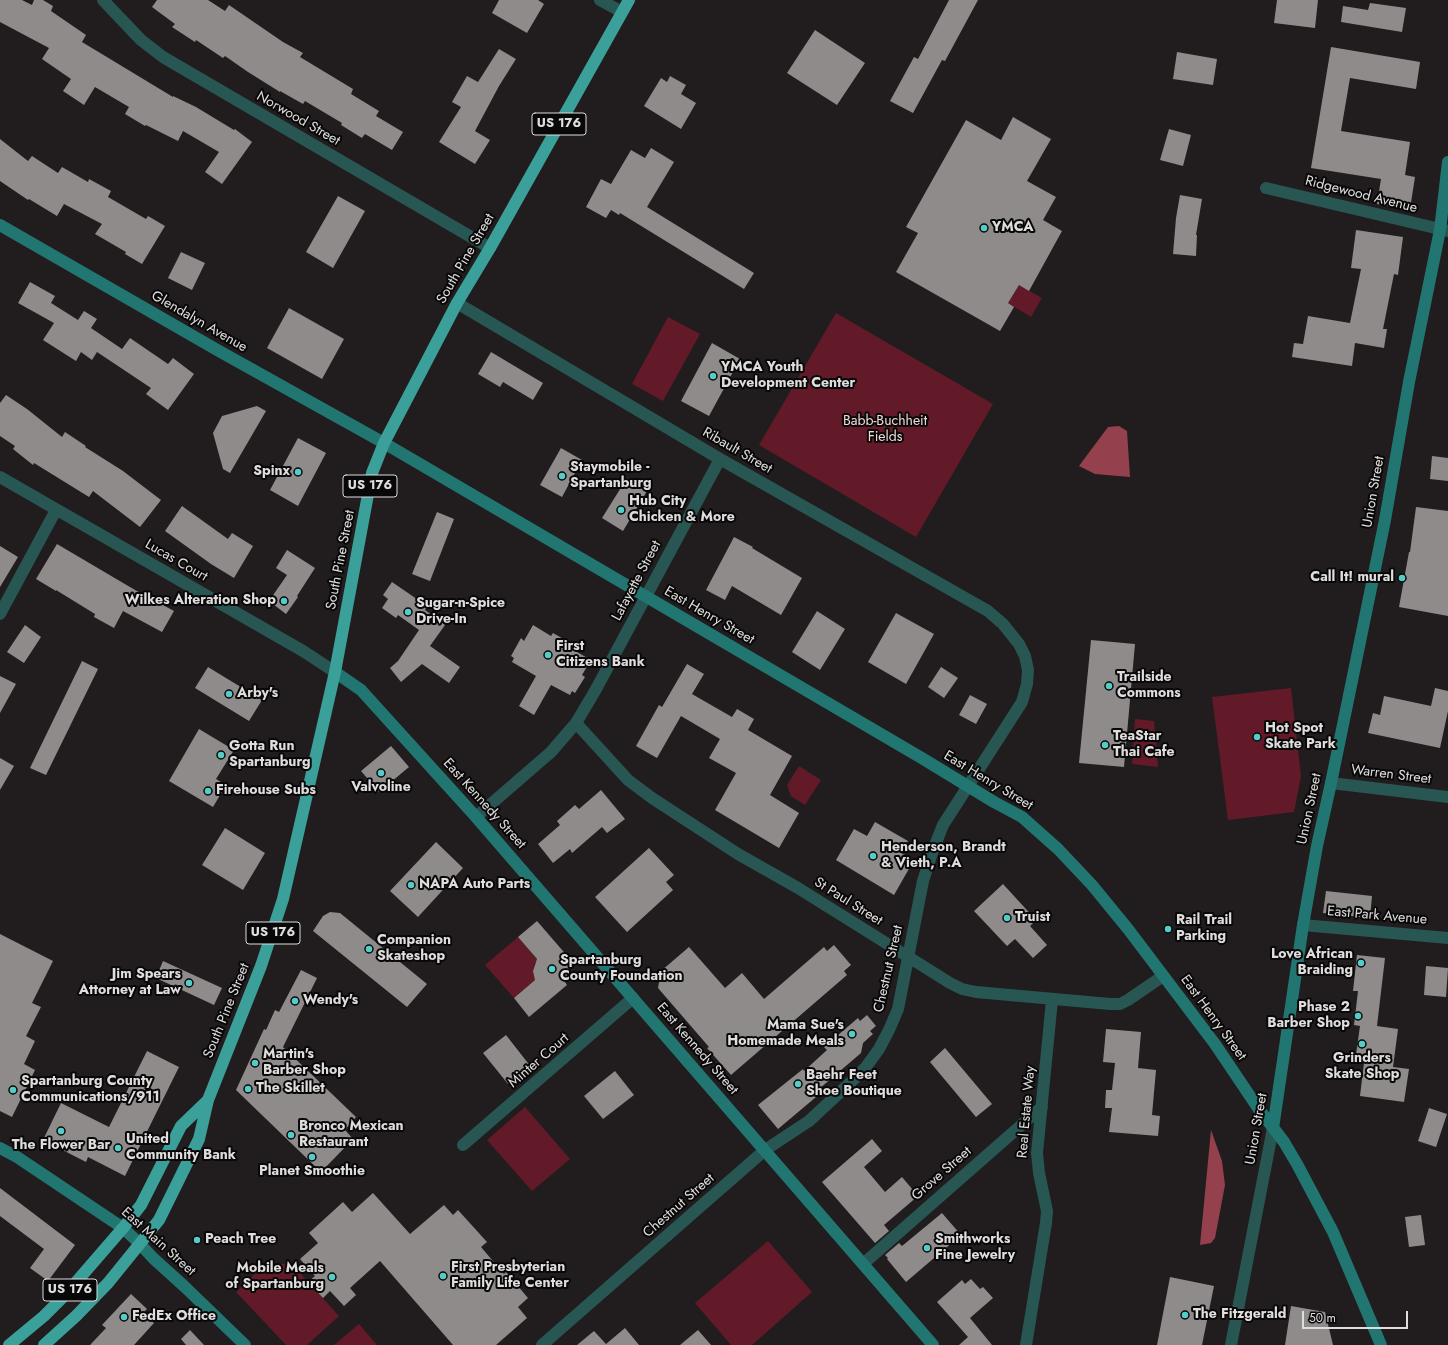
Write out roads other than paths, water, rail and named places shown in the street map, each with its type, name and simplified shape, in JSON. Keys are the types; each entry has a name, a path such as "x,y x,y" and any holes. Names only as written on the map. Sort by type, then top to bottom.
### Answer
{"highway":[{"name":"South Pine Street","path":"44,1345 82,1310 108,1283 159,1220 199,1139 208,1100 261,966 279,912 290,872 335,672 372,473 384,443 457,302 490,248 629,0"},
{"name":"South Pine Street","path":"123,1228 141,1205 181,1126 208,1100"},
{"name":"US 176","path":"9,1345 44,1316 66,1295 123,1228"}],"main road":[{"name":"Union Street","path":"1273,1128 1303,925 1317,846 1385,520 1409,382 1444,231 1448,162"},
{"name":"Glendalyn Avenue","path":"0,225 219,351 384,443"},
{"name":"East Henry Street","path":"384,443 968,785 994,802 1022,817 1058,849 1092,885 1128,929 1215,1044 1258,1108 1284,1142 1332,1232 1381,1345"},
{"name":"East Kennedy Street","path":"335,672 361,690 476,817 933,1345"},
{"name":"East Main Street","path":"0,1148 17,1157 123,1228 245,1345"}],"street":[{"name":"Norwood Street","path":"103,0 142,40 164,57 490,248"},
{"path":"600,0 622,12"},
{"name":"Ridgewood Avenue","path":"1266,188 1444,231"},
{"name":"Ribault Street","path":"457,302 720,459 988,611 1003,624"},
{"name":"Lafayette Street","path":"476,817 551,752 576,723 639,611 645,596 720,459"},
{"name":"Lucas Court","path":"0,478 303,651 335,672"},
{"path":"0,614 56,510"},
{"name":"Chestnut Street","path":"542,1345 765,1150 809,1121 850,1084 866,1067 879,1049 895,1016 901,996 923,881 943,825 1022,702 1027,684 1028,670 1025,656 1019,644 1003,624"},
{"name":"St Paul Street","path":"576,723 628,780 652,798 738,854 798,888 962,989 976,992 1052,1000 1120,1004 1163,976"},
{"name":"Warren Street","path":"1331,783 1448,798"},
{"name":"East Park Avenue","path":"1303,925 1448,938"},
{"name":"Minter Court","path":"464,1145 633,998"},
{"name":"Real Estate Way","path":"1026,1345 1046,1223 1045,1199 1039,1173 1037,1153 1052,1000"},
{"name":"Grove Street","path":"863,1264 1042,1107"},
{"name":"Union Street","path":"1231,1345 1273,1128"}],"place":[{"name":"YMCA","path":"984,228"},
{"name":"YMCA Youth Development Center","path":"713,376"},
{"name":"Spinx","path":"298,472"},
{"name":"Staymobile - Spartanburg","path":"562,476"},
{"name":"Hub City Chicken & More","path":"621,510"},
{"name":"Call It! mural","path":"1402,578"},
{"name":"Wilkes Alteration Shop","path":"284,601"},
{"name":"Sugar-n-Spice Drive-In","path":"408,612"},
{"name":"First Citizens Bank","path":"548,655"},
{"name":"Trailside Commons","path":"1109,686"},
{"name":"Arby's","path":"229,694"},
{"name":"Hot Spot Skate Park","path":"1257,737"},
{"name":"TeaStar Thai Cafe","path":"1105,745"},
{"name":"Gotta Run Spartanburg","path":"221,755"},
{"name":"Valvoline","path":"381,773"},
{"name":"Firehouse Subs","path":"208,791"},
{"name":"Henderson, Brandt & Vieth, P.A","path":"873,856"},
{"name":"NAPA Auto Parts","path":"411,885"},
{"name":"Truist","path":"1007,918"},
{"name":"Rail Trail Parking","path":"1168,929"},
{"name":"Companion Skateshop","path":"369,949"},
{"name":"Love African Braiding","path":"1361,963"},
{"name":"Spartanburg County Foundation","path":"552,969"},
{"name":"Jim Spears Attorney at Law","path":"189,983"},
{"name":"Wendy's","path":"295,1001"},
{"name":"Phase 2 Barber Shop","path":"1358,1016"},
{"name":"Mama Sue's Homemade Meals","path":"852,1034"},
{"name":"Grinders Skate Shop","path":"1362,1044"},
{"name":"Martin's Barber Shop","path":"255,1063"},
{"name":"Baehr Feet Shoe Boutique","path":"798,1084"},
{"name":"The Skillet","path":"248,1089"},
{"name":"Spartanburg County Communications/911","path":"13,1090"},
{"name":"The Flower Bar","path":"61,1131"},
{"name":"Bronco Mexican Restaurant","path":"291,1135"},
{"name":"United Community Bank","path":"118,1148"},
{"name":"Planet Smoothie","path":"312,1157"},
{"name":"Peach Tree","path":"197,1240"},
{"name":"Smithworks Fine Jewelry","path":"927,1248"},
{"name":"First Presbyterian Family Life Center","path":"443,1276"},
{"name":"Mobile Meals of Spartanburg","path":"332,1277"},
{"name":"The Fitzgerald","path":"1185,1315"},
{"name":"FedEx Office","path":"124,1317"}],"park label":[{"name":"Babb-Buchheit Fields","path":"885,430"}]}
